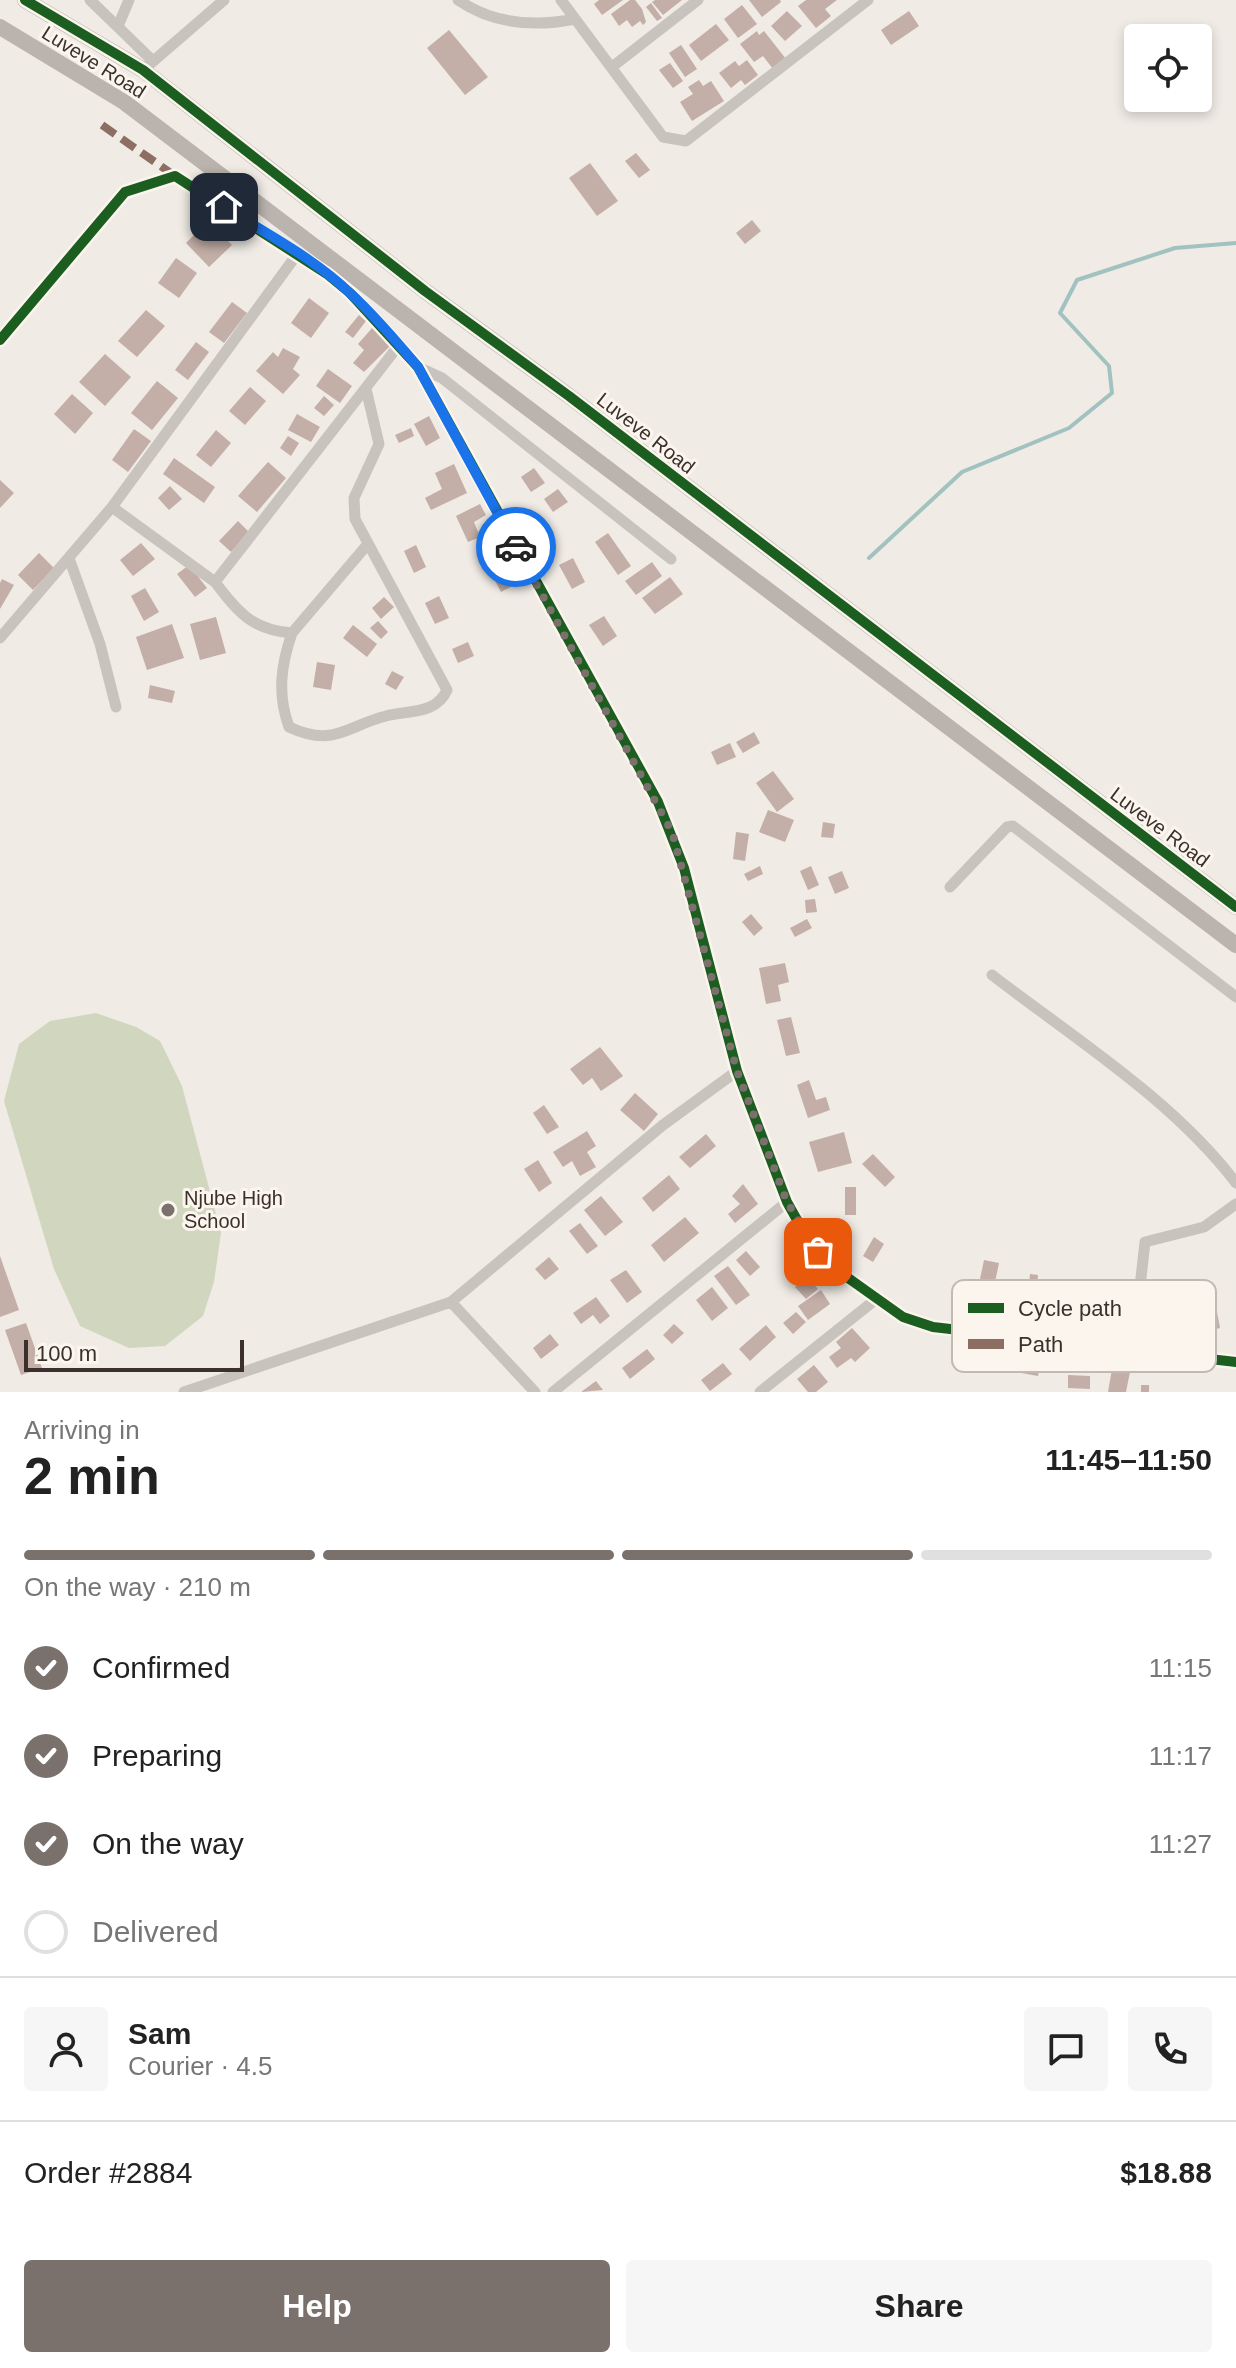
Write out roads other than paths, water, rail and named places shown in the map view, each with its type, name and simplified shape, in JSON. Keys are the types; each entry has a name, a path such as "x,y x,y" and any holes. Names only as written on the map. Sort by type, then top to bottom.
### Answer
{"street":[{"name":"Luveve Road","path":"25,0 148,66 425,291 569,396 1236,907"},
{"path":"90,0 118,26 148,66 224,0"},
{"path":"118,26 129,0"},
{"path":"458,0 509,21 542,26 575,19"},
{"path":"561,0 663,137 686,141 868,0"},
{"path":"612,67 693,1"},
{"name":"Luveve Road","path":"0,27 124,102 1236,945"},
{"path":"0,340 125,192 175,176 298,253 350,293 418,367 658,802 684,868 737,1071 787,1202 818,1252 875,1300 903,1317 933,1327 952,1329"},
{"path":"0,638 70,561 112,507 298,253"},
{"path":"215,582 399,345"},
{"path":"418,367 442,378 671,559"},
{"path":"366,389 379,444 353,505 367,545 447,690 443,699 431,707 386,715 341,734 312,735 299,731 289,727 286,717 280,666 292,633 367,545"},
{"path":"112,507 215,582 248,619 267,631 292,633"},
{"path":"70,561 100,644 116,707"},
{"path":"950,887 1007,827 1013,826 1236,997"},
{"path":"992,975 1177,1119 1209,1149 1236,1183"},
{"path":"184,1392 451,1302 663,1125 737,1071"},
{"path":"553,1392 787,1202"},
{"path":"1141,1280 1145,1242 1204,1227 1236,1204"},
{"path":"760,1392 875,1300"},
{"path":"451,1302 535,1392"},
{"path":"1216,1359 1236,1362"}],"waterway":[{"path":"869,558 962,472 1069,428 1112,393 1109,366 1060,313 1077,280 1175,248 1236,243"}],"place":[{"name":"Njube High School","path":"168,1210"}]}
